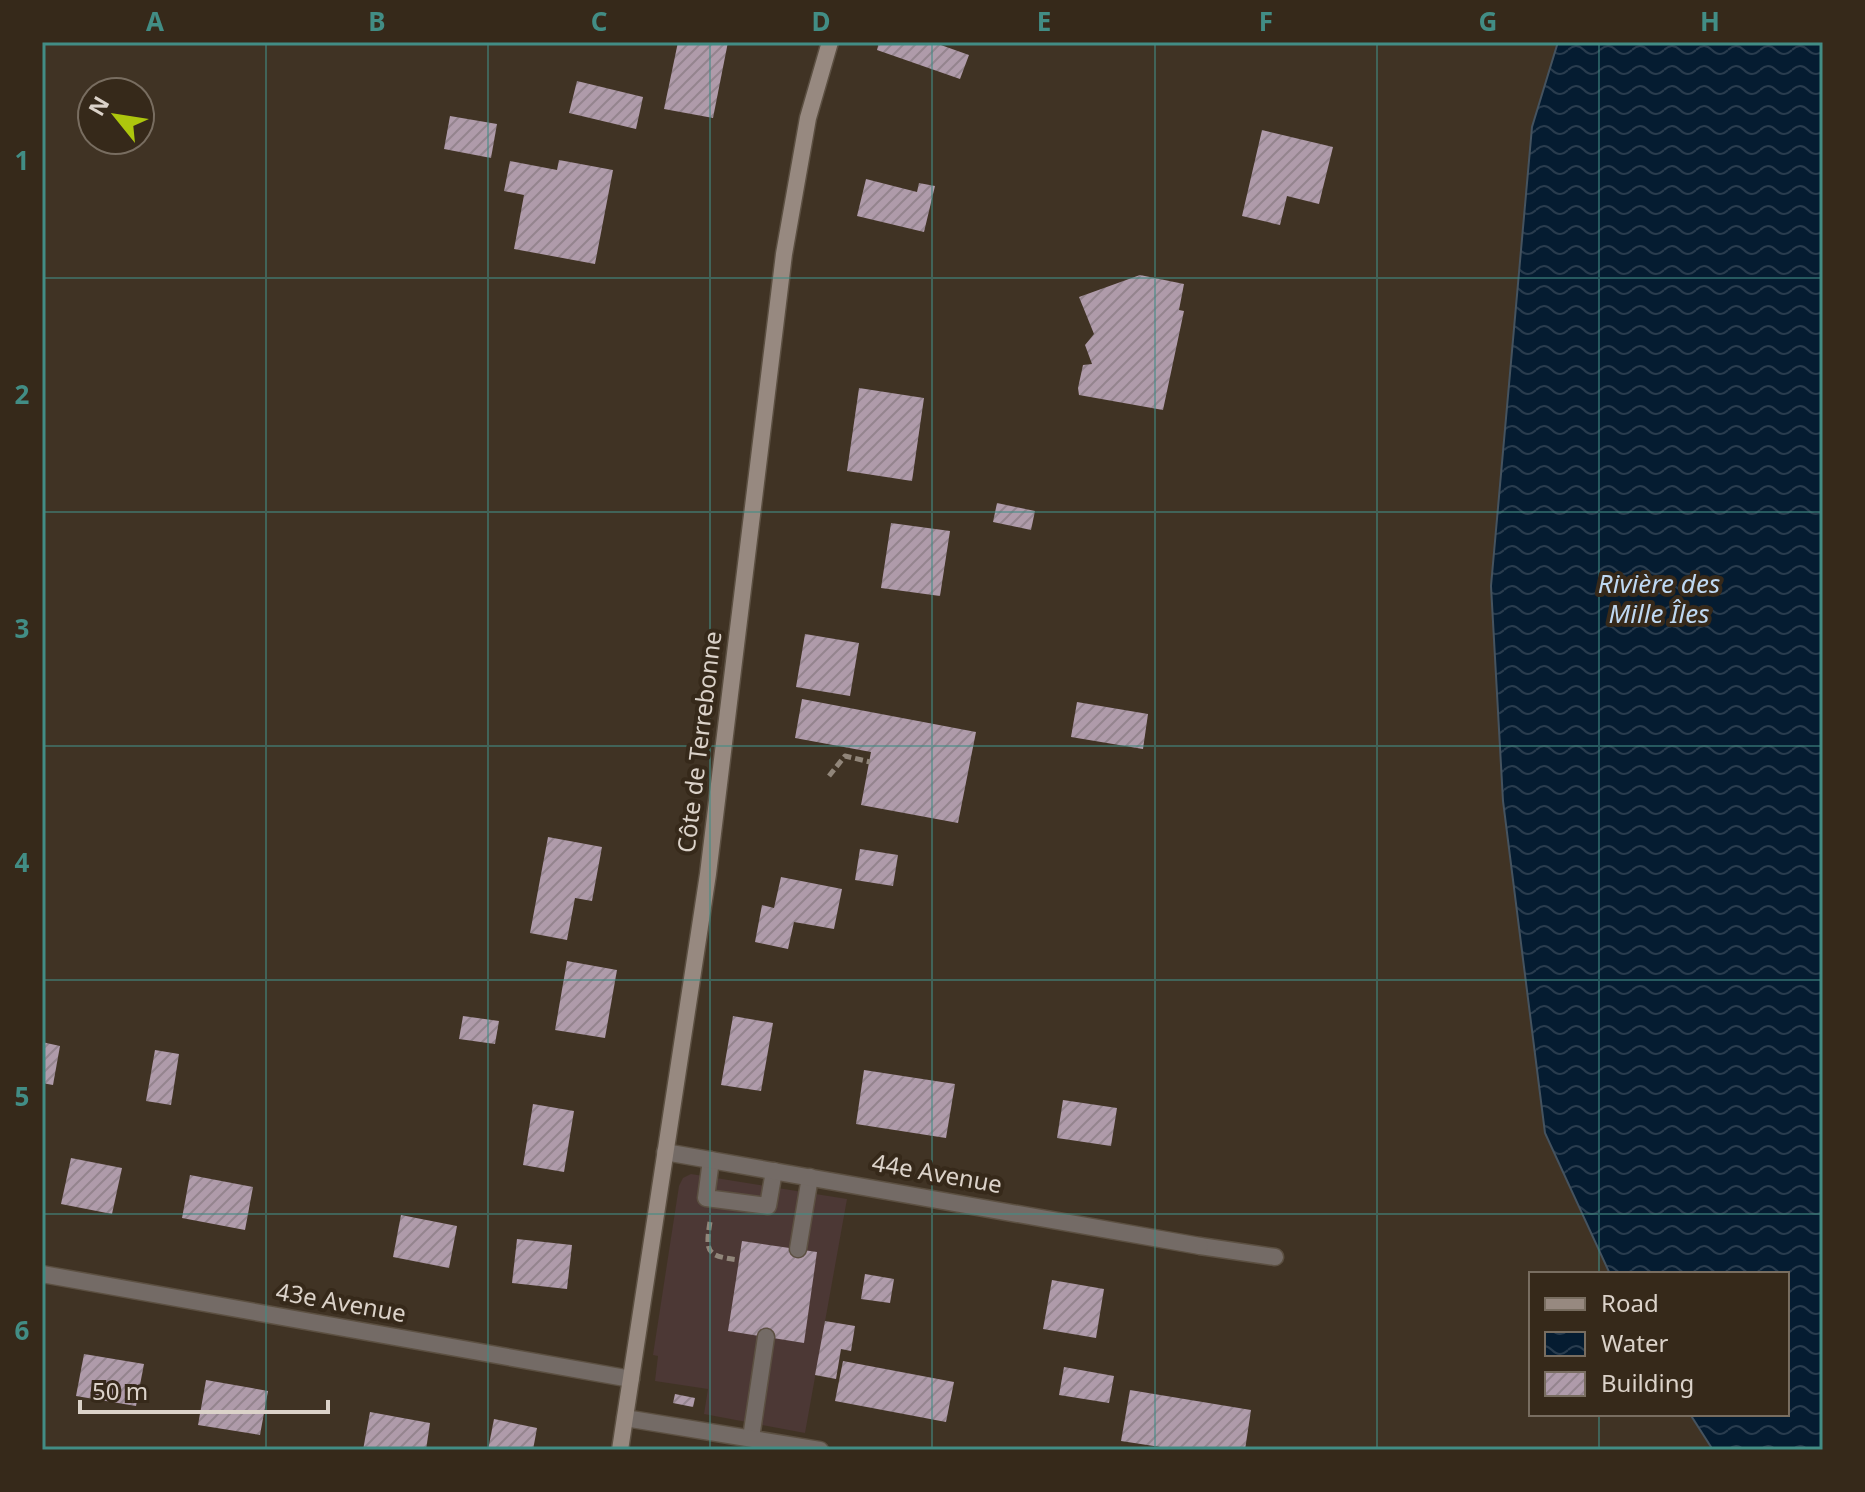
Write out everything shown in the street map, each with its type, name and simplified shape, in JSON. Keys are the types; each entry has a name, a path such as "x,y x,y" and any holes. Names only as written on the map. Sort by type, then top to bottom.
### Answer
{"main road":[{"name":"Côte de Terrebonne","path":"620,1450 711,852 784,254 808,118 830,42"}],"street":[{"name":"44e Avenue","path":"665,1152 1275,1257"},
{"path":"711,1160 706,1198 768,1206 774,1171"},
{"path":"798,1249 810,1177"},
{"name":"43e Avenue","path":"42,1274 631,1379"},
{"path":"751,1438 766,1337"},
{"path":"625,1418 820,1450"}],"path":[{"path":"829,776 845,756 870,762"},
{"path":"708,1235 706,1244 710,1253 720,1258 739,1260"}],"shaded area":[{"path":"691,1174 847,1199 805,1433 704,1414 708,1389 655,1381 658,1356 653,1355 679,1186 683,1178"}],"water":[{"name":"Rivière des Mille Îles","path":"1558,42 1823,42 1823,1450 1713,1450 1691,1416 1789,1416 1789,1272 1609,1272 1545,1133 1503,801 1491,586 1532,127"}],"building":[{"path":"678,42 728,42 713,118 664,109"},
{"path":"879,42 938,42 969,55 960,79 877,50"},
{"path":"577,81 643,97 636,129 569,113"},
{"path":"450,116 497,124 491,158 444,149"},
{"path":"1262,130 1333,147 1319,204 1287,196 1280,225 1242,216"},
{"path":"559,160 613,170 595,264 514,249 524,195 504,191 510,161 557,170"},
{"path":"866,179 917,192 919,183 935,186 924,232 857,216"},
{"path":"1140,275 1184,284 1179,310 1184,311 1163,410 1079,395 1083,365 1092,364 1085,345 1094,334 1079,297"},
{"path":"859,388 924,398 912,481 847,471"},
{"path":"997,503 1035,511 1031,530 993,522"},
{"path":"891,523 950,531 940,596 881,588"},
{"path":"805,634 859,643 850,696 796,687"},
{"path":"802,699 976,732 958,823 861,805 871,752 795,738"},
{"path":"1077,702 1148,714 1143,749 1071,737"},
{"path":"548,837 602,847 592,901 575,898 567,940 530,933"},
{"path":"860,849 898,855 893,886 855,880"},
{"path":"781,877 842,889 834,929 794,922 788,949 755,942 762,905 774,908"},
{"path":"567,961 617,970 605,1038 555,1030"},
{"path":"463,1016 499,1021 495,1044 459,1039"},
{"path":"733,1016 773,1023 761,1091 721,1085"},
{"path":"42,1042 60,1046 53,1085 42,1083"},
{"path":"155,1050 179,1054 171,1105 146,1101"},
{"path":"864,1070 955,1084 946,1138 856,1124"},
{"path":"1063,1100 1117,1108 1111,1146 1057,1138"},
{"path":"533,1104 574,1111 564,1172 523,1165"},
{"path":"71,1158 122,1168 112,1214 61,1204"},
{"path":"190,1175 253,1187 245,1230 182,1218"},
{"path":"401,1215 457,1226 449,1268 393,1257"},
{"path":"517,1239 572,1245 567,1289 512,1283"},
{"path":"742,1241 817,1252 804,1343 728,1331"},
{"path":"865,1274 894,1279 890,1303 861,1299"},
{"path":"1052,1280 1104,1289 1096,1338 1043,1329"},
{"path":"825,1321 855,1326 851,1351 841,1349 836,1379 815,1375"},
{"path":"84,1354 144,1364 136,1406 76,1396"},
{"path":"843,1361 954,1382 946,1422 835,1401"},
{"path":"1064,1367 1114,1376 1109,1403 1059,1395"},
{"path":"206,1380 268,1391 260,1435 198,1425"},
{"path":"1130,1390 1251,1410 1245,1450 1180,1450 1121,1441"},
{"path":"675,1394 695,1398 693,1407 673,1403"},
{"path":"370,1412 430,1423 426,1450 363,1450"},
{"path":"494,1419 537,1428 533,1450 488,1450"}]}
